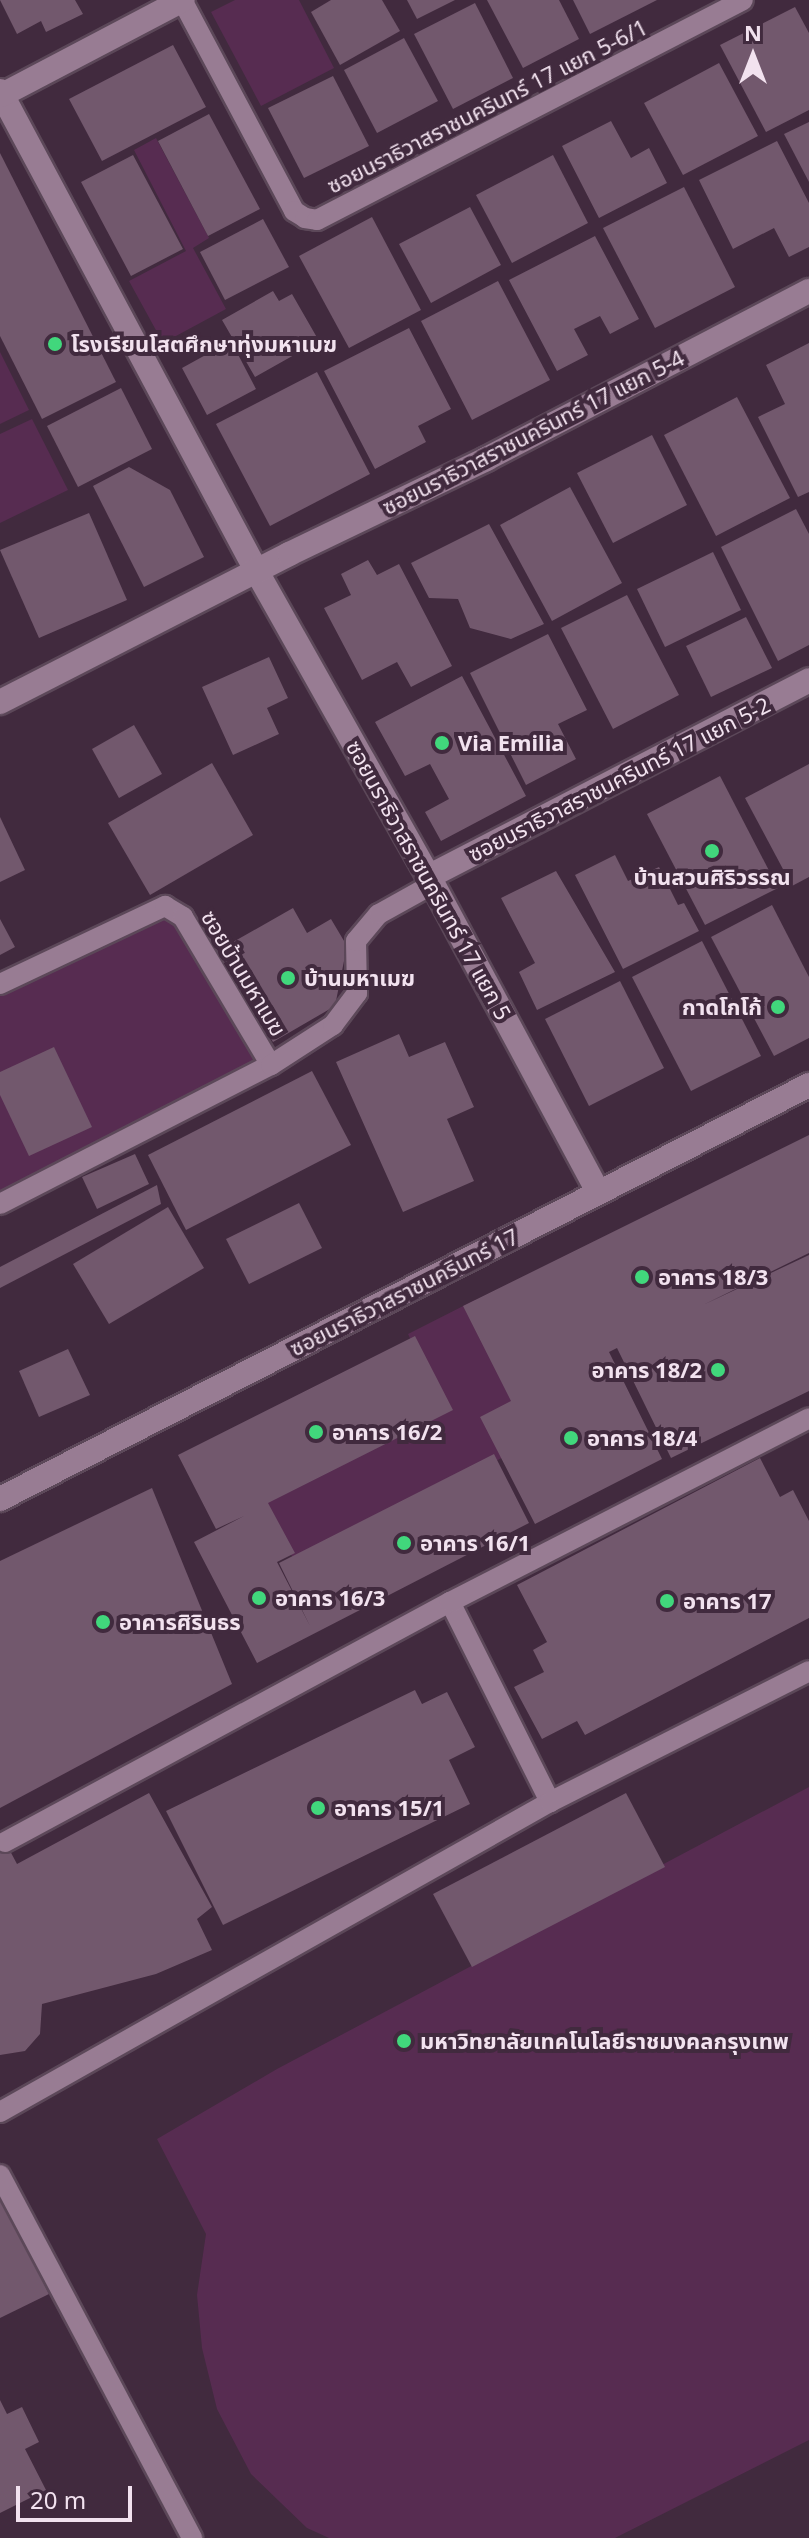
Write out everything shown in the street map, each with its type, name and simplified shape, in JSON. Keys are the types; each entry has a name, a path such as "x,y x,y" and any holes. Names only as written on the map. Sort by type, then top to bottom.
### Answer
{"street":[{"path":"1,93 182,0"},
{"name":"ซอยนราธิวาสราชนครินทร์ 17 แยก 5","path":"1,93 256,570 431,881 598,1192"},
{"name":"ซอยนราธิวาสราชนครินทร์ 17 แยก 5-4","path":"0,702 256,570 486,459 809,291"},
{"name":"ซอยนราธิวาสราชนครินทร์ 17 แยก 5-2","path":"431,881 809,680"},
{"name":"ซอยนราธิวาสราชนครินทร์ 17","path":"0,1499 809,1085"}],"lane":[{"name":"ซอยนราธิวาสราชนครินทร์ 17 แยก 5-6/1","path":"182,0 294,211 305,218 317,220 743,0"},
{"name":"ซอยบ้านมหาเมฆ","path":"0,1204 271,1065 333,1025 357,993 356,941 379,914 431,881"},
{"name":"ซอยบ้านมหาเมฆ","path":"0,984 165,906 183,917 271,1065"},
{"path":"5,1842 450,1602 809,1418"},
{"path":"450,1602 550,1802"},
{"path":"0,2112 550,1802 809,1671"},
{"path":"0,2175 192,2538"}],"shaded area":[{"path":"235,0 299,0 334,68 261,106 211,12"},
{"path":"156,138 209,238 193,248 226,309 163,343 129,281 186,251 134,150"},
{"path":"0,352 29,410 0,424"},
{"path":"32,419 68,490 0,523 0,434"},
{"path":"158,916 173,917 259,1061 0,1194 0,995"},
{"path":"475,1300 548,1431 302,1573 246,1479 441,1403 408,1334"},
{"path":"809,1787 809,2440 615,2538 329,2538 307,2528 251,2474 217,2409 202,2348 197,2295 206,2234 157,2139 277,2069"}],"building":[{"path":"0,0 75,0 83,14 46,32 41,21 17,34"},
{"path":"331,0 382,0 400,31 340,65 311,12"},
{"path":"407,0 455,0 417,19"},
{"path":"487,0 559,0 579,39 523,68"},
{"path":"573,0 657,0 590,34"},
{"path":"475,3 513,78 453,109 414,34"},
{"path":"795,7 809,33 809,110 766,132 720,45"},
{"path":"404,38 438,101 377,133 344,70"},
{"path":"173,45 206,107 102,161 69,99"},
{"path":"719,63 758,136 683,175 644,103"},
{"path":"333,76 369,146 304,178 268,108"},
{"path":"209,114 260,209 208,236 158,141"},
{"path":"611,121 631,158 649,148 667,183 599,218 562,146"},
{"path":"809,122 809,182 784,134"},
{"path":"777,141 809,203 809,247 789,257 774,228 733,249 699,180"},
{"path":"0,153 116,382 42,419 0,336"},
{"path":"133,155 183,249 131,276 81,182"},
{"path":"553,155 588,223 512,263 476,195"},
{"path":"684,187 735,287 655,328 603,228"},
{"path":"470,207 501,265 431,303 399,244"},
{"path":"372,217 421,310 349,348 299,256"},
{"path":"263,219 289,267 225,300 200,252"},
{"path":"595,236 639,319 610,334 600,316 574,329 588,355 557,371 509,280"},
{"path":"498,281 550,380 472,420 421,321"},
{"path":"273,291 279,301 292,294 319,341 255,377 222,320"},
{"path":"409,328 451,409 418,426 426,442 375,469 324,371"},
{"path":"231,341 256,389 207,415 182,368"},
{"path":"809,343 809,492 798,497 758,417 785,404 766,365"},
{"path":"317,372 370,474 270,526 216,424"},
{"path":"121,388 152,449 78,487 47,426"},
{"path":"737,397 790,498 716,536 664,435"},
{"path":"652,435 687,505 613,543 577,473"},
{"path":"129,467 170,490 204,557 144,587 93,486"},
{"path":"570,487 622,583 552,621 500,525"},
{"path":"796,509 809,534 809,645 778,661 721,547"},
{"path":"89,513 127,600 39,638 0,550"},
{"path":"489,524 544,624 511,639 470,628 458,599 429,598 411,563"},
{"path":"713,552 741,610 665,647 637,589"},
{"path":"368,560 377,575 399,564 452,666 411,687 397,662 362,680 324,608 351,595 341,574"},
{"path":"627,595 679,695 613,729 561,628"},
{"path":"746,617 772,668 711,697 686,646"},
{"path":"548,634 587,710 558,724 576,759 526,785 470,673"},
{"path":"269,657 288,698 267,708 279,734 233,755 202,687"},
{"name":"Via Emilia","path":"462,676 526,796 441,841 425,812 449,799 430,764 405,776 375,722"},
{"path":"134,725 162,774 119,798 92,749"},
{"path":"212,763 253,835 150,895 108,823"},
{"path":"809,764 809,877 792,886 745,798"},
{"name":"บ้านสวนศิริวรรณ","path":"720,776 778,888 705,925 647,814"},
{"path":"0,817 25,870 0,882"},
{"path":"615,855 628,881 659,867 678,905 684,903 699,931 623,969 575,875"},
{"path":"556,871 615,972 537,1010 519,972 535,963 501,898"},
{"name":"กาดโกโก้","path":"772,905 809,977 809,1038 774,1056 711,937"},
{"name":"บ้านมหาเมฆ","path":"293,908 307,933 331,919 347,946 335,1006 273,1042 219,950"},
{"path":"0,919 15,947 0,955"},
{"path":"702,941 761,1056 691,1091 632,977"},
{"path":"620,981 664,1068 589,1106 545,1019"},
{"path":"399,1034 409,1057 445,1042 474,1107 447,1119 474,1181 403,1212 336,1062"},
{"path":"54,1047 92,1127 29,1156 0,1095 0,1072"},
{"path":"312,1071 351,1145 186,1230 148,1155"},
{"path":"809,1135 809,1253 703,1305 809,1255 809,1391 671,1458 617,1348 609,1352 662,1459 535,1524 480,1417 511,1401 463,1306"},
{"path":"135,1154 149,1184 97,1209 82,1177"},
{"path":"157,1185 161,1204 0,1288 0,1267"},
{"path":"299,1203 322,1248 249,1284 226,1239"},
{"path":"168,1207 204,1268 109,1324 73,1264"},
{"path":"415,1336 453,1410 268,1503 295,1553 277,1562 310,1626 279,1563 494,1454 529,1523 257,1663 194,1542 244,1516 216,1529 178,1455"},
{"path":"68,1349 90,1395 39,1417 19,1371"},
{"name":"อาคาร 17","path":"760,1458 780,1497 793,1490 809,1521 809,1618 585,1735 577,1721 542,1739 514,1687 544,1672 533,1650 547,1642 517,1585"},
{"name":"อาคารศิรินธร","path":"152,1488 232,1684 0,1808 0,1561"},
{"name":"อาคาร 15/1","path":"415,1690 422,1704 447,1692 475,1747 449,1760 470,1804 223,1925 166,1811"},
{"path":"149,1793 212,1907 197,1919 212,1950 156,1974 42,2004 40,2034 25,2051 0,2055 0,1832 17,1864"},
{"path":"626,1793 665,1867 472,1967 433,1894"},
{"path":"0,2193 49,2294 0,2318"},
{"path":"0,2400 7,2414 22,2407 39,2442 25,2449 46,2490 0,2513"}],"place":[{"name":"โรงเรียนโสตศึกษาทุ่งมหาเมฆ","path":"55,344"},
{"name":"Via Emilia","path":"442,743"},
{"name":"บ้านสวนศิริวรรณ","path":"712,851"},
{"name":"บ้านมหาเมฆ","path":"288,978"},
{"name":"กาดโกโก้","path":"778,1007"},
{"name":"อาคาร 18/3","path":"642,1277"},
{"name":"อาคาร 18/2","path":"718,1370"},
{"name":"อาคาร 16/2","path":"316,1432"},
{"name":"อาคาร 18/4","path":"571,1438"},
{"name":"อาคาร 16/1","path":"404,1543"},
{"name":"อาคาร 16/3","path":"259,1598"},
{"name":"อาคาร 17","path":"667,1601"},
{"name":"อาคารศิรินธร","path":"103,1622"},
{"name":"อาคาร 15/1","path":"318,1808"},
{"name":"มหาวิทยาลัยเทคโนโลยีราชมงคลกรุงเทพ","path":"404,2041"}]}
